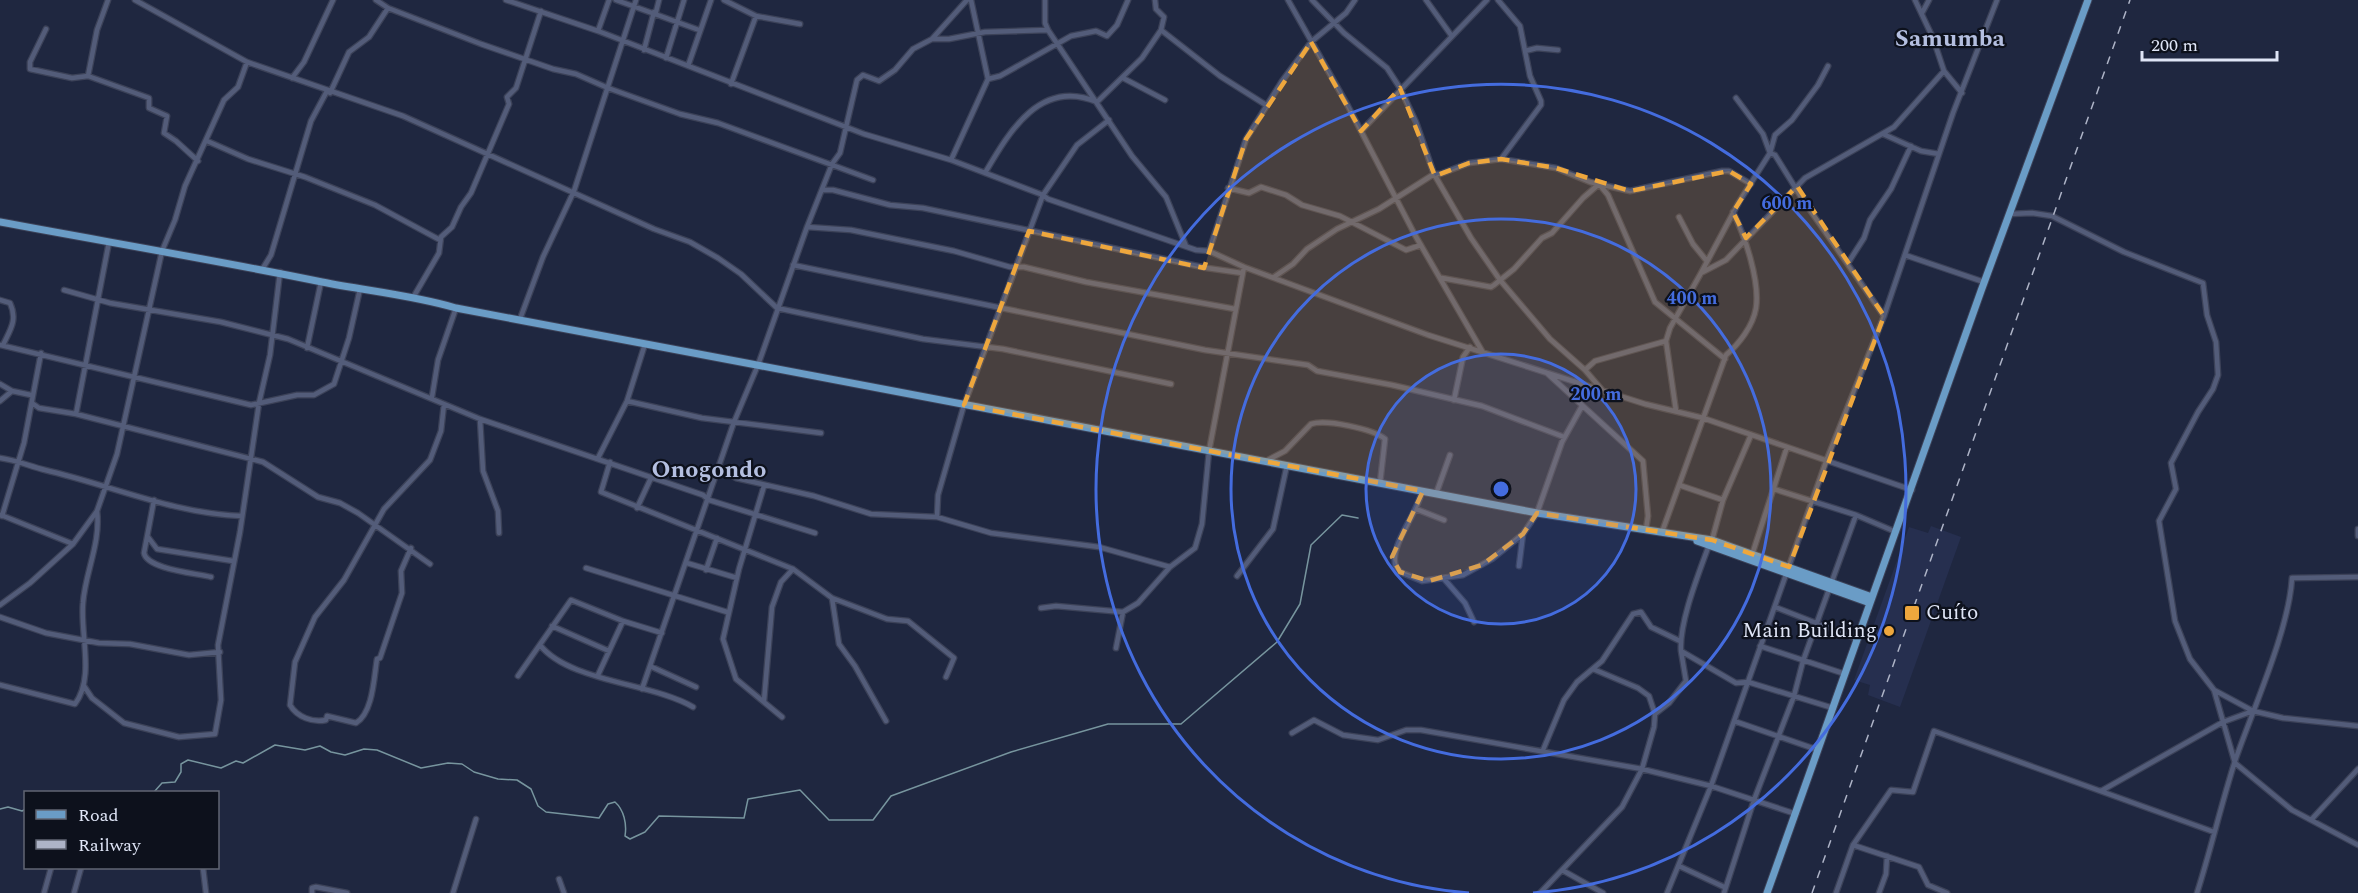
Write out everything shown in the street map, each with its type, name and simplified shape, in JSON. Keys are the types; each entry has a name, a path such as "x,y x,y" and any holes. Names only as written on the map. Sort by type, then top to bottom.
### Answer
{"main road":[{"path":"1767,893 1984,282 2088,0"},
{"path":"0,222 263,268 360,289 414,296 456,308 1537,513 1680,535 1788,569 1871,600"}],"street":[{"path":"88,75 96,30 108,0"},
{"path":"135,0 247,62 328,92 403,116 462,140 487,156 574,191 654,229 690,242 741,274 777,308 923,339 985,347 1171,384"},
{"path":"292,78 304,62 333,0"},
{"path":"376,0 388,8 526,60 576,74 680,114 718,123 873,180"},
{"path":"506,0 623,40 864,134 951,160 1043,195 1048,199 1186,246 1209,251 1243,270"},
{"path":"598,31 609,0"},
{"path":"616,0 635,3 699,30"},
{"path":"644,50 659,0"},
{"path":"666,58 684,0"},
{"path":"688,66 711,0"},
{"path":"724,0 756,16 800,24"},
{"path":"951,160 988,79 969,0"},
{"path":"642,689 720,469 734,422 758,365 807,227 832,164 840,153 845,125 860,77 867,75 879,81 895,70 913,49 932,39 969,0"},
{"path":"1045,0 1045,23 1048,30 1132,156 1166,197 1186,246"},
{"path":"988,79 1000,76 1071,36 1096,31 1107,36 1117,25 1128,0"},
{"path":"1097,102 1142,58 1161,30 1164,17 1156,9 1155,0"},
{"path":"1287,0 1361,131 1420,245 1442,278 1458,311 1482,351"},
{"path":"1312,0 1332,23 1381,60 1400,87 1423,140 1434,174 1471,238 1500,280 1550,339 1585,370 1603,391"},
{"path":"1209,251 1246,139 1266,105 1311,42 1346,13 1355,0"},
{"path":"1426,0 1451,35"},
{"path":"1361,131 1400,87 1487,0"},
{"path":"1498,0 1520,26 1530,76 1541,105 1501,159"},
{"path":"1915,0 1944,71 1962,93"},
{"path":"1922,13 1929,0"},
{"path":"1667,893 1711,786 1827,459 1884,316 1939,154 1997,0"},
{"path":"520,320 543,257 574,191 635,3"},
{"path":"263,268 271,255 310,121 349,52 369,37 388,8"},
{"path":"414,296 440,253 440,240 468,200 509,104 507,97 516,88 541,12"},
{"path":"731,84 756,16"},
{"path":"46,29 30,62 30,69 72,78 88,75 149,98 149,108 167,116 164,134 176,141 198,161"},
{"path":"932,39 1048,30"},
{"path":"1161,30 1220,76 1266,105"},
{"path":"1525,51 1537,48 1558,50"},
{"path":"0,605 30,583 73,544 97,511 123,428 162,251 176,220 184,186 198,161 224,100 238,87 247,62"},
{"path":"1676,411 1666,340 1675,319 1733,212 1770,153 1775,135 1792,120 1818,86 1828,66"},
{"path":"1701,273 1726,260 1797,186 1827,164 1883,135 1903,120 1944,71"},
{"path":"1123,78 1165,100"},
{"path":"985,173 1018,123 1037,105 1070,97 1086,97 1097,102"},
{"path":"1736,98 1762,134 1770,153 1775,155 1797,186 1803,200 1884,316"},
{"path":"937,517 938,495 964,405 1043,195 1077,145 1109,120"},
{"path":"1883,135 1921,152 1939,154"},
{"path":"207,141 375,205 440,240"},
{"path":"1848,263 1864,238 1870,220 1891,189 1911,146"},
{"path":"1274,278 1293,264 1307,249 1350,222 1379,209 1396,196 1434,174 1469,163 1501,159 1556,168 1599,184 1637,190 1722,171 1729,171 1751,184"},
{"path":"1442,278 1491,286 1500,280 1599,184"},
{"path":"1599,184 1608,195 1655,302 1725,359"},
{"path":"1228,188 1249,193 1261,187 1350,222 1409,250 1420,245"},
{"path":"822,189 873,202 923,208 1207,268 1243,270 1274,278 1428,335 1603,391 1703,418 1912,490"},
{"path":"1662,532 1725,359 1743,338 1756,310 1747,239 1733,212"},
{"path":"2009,214 2032,213 2052,216 2124,252 2203,283 2207,315 2216,342 2218,375 2213,389 2171,463 2176,489 2158,521 2178,630 2190,659 2214,690 2235,763 2292,810 2358,845"},
{"path":"1679,217 1693,244 1706,260"},
{"path":"807,227 851,230 1017,267 1235,309"},
{"path":"76,414 109,242"},
{"path":"1905,255 1984,282"},
{"path":"793,265 1228,353 1308,365 1317,371 1454,400 1505,414 1561,437"},
{"path":"1041,608 1056,606 1123,612 1150,592 1170,567 1187,556 1199,539 1209,451 1243,270"},
{"path":"84,686 92,698 124,723 179,737 215,734 221,700 218,683 220,652 218,645 242,516 259,403 270,355 280,272"},
{"path":"307,348 321,282"},
{"path":"0,300 10,303 14,318 13,328 2,345 251,405 297,395 314,395 334,384 342,362 360,289"},
{"path":"64,290 99,300 221,322 272,335 432,397 480,419 610,462 703,495 709,500 757,513 815,533"},
{"path":"432,397 438,360 456,308"},
{"path":"1585,370 1595,361 1666,340"},
{"path":"598,458 627,401 645,344"},
{"path":"1454,400 1460,378 1461,362 1470,347"},
{"path":"41,353 31,395 32,403 24,443 1,515 73,544"},
{"path":"1547,373 1643,461 1648,516 1646,529"},
{"path":"0,384 12,391 31,395"},
{"path":"0,401 12,391"},
{"path":"627,401 654,409 820,433"},
{"path":"32,403 39,408 76,414 123,428 251,458 278,470 318,497 340,503 411,548 430,564"},
{"path":"411,548 400,571 402,593 380,658 377,659 371,693 361,720 356,723 327,716 326,720 320,722 298,715 290,705 297,656 315,617 344,580 377,526 384,509 430,459 441,431 444,404"},
{"path":"1422,491 1416,509 1394,552 1396,567 1417,580 1445,579 1463,575 1482,565 1523,534 1537,513 1561,444 1561,437 1582,406"},
{"path":"480,419 483,471 498,511 499,533"},
{"path":"1266,461 1285,451 1311,424 1334,424 1374,433 1385,439 1380,483"},
{"path":"1655,714 1669,703 1686,681 1680,641 1693,591 1711,543 1723,500 1751,435"},
{"path":"1752,557 1787,447"},
{"path":"1436,494 1450,455"},
{"path":"0,459 17,460 154,500 225,515 242,516"},
{"path":"610,462 601,492 792,569 832,598 887,619 908,621 954,658 946,678"},
{"path":"1237,576 1273,529 1287,465"},
{"path":"720,469 736,478 814,496 871,514 937,517 991,533 1111,549 1170,567"},
{"path":"637,508 651,478"},
{"path":"1679,485 1723,500"},
{"path":"764,486 737,578 723,639 736,679 782,717"},
{"path":"1774,489 1856,514 1896,532"},
{"path":"154,500 144,553 147,561 156,566 211,577"},
{"path":"1416,509 1444,520"},
{"path":"0,685 75,704 84,686 83,601 94,552 97,511"},
{"path":"1679,867 1724,890 1856,514"},
{"path":"2358,529 2358,536"},
{"path":"1519,566 1523,534"},
{"path":"147,537 157,549 233,561"},
{"path":"706,570 717,538"},
{"path":"687,563 737,578"},
{"path":"586,568 728,612"},
{"path":"764,701 772,607 781,582 792,569"},
{"path":"2198,893 2235,763 2291,592 2292,578 2358,577"},
{"path":"1445,579 1465,603 1474,622"},
{"path":"832,598 839,644 855,666 885,721"},
{"path":"518,676 571,600 623,621 662,633"},
{"path":"1775,607 1857,639"},
{"path":"1116,648 1123,612"},
{"path":"1543,750 1564,700 1577,682 1593,669 1619,638 1637,612 1644,614 1651,627 1680,641"},
{"path":"0,617 46,633 182,655 220,652"},
{"path":"598,675 623,621"},
{"path":"552,626 609,651"},
{"path":"540,645 545,651 566,663 693,707"},
{"path":"1760,646 1845,674"},
{"path":"1681,651 1736,682 1748,682 1833,708"},
{"path":"652,666 696,687"},
{"path":"1540,893 1622,807 1642,769 1654,727 1655,714 1652,699 1644,692 1593,669"},
{"path":"2214,690 2253,711 2283,718 2358,726"},
{"path":"2101,791 2223,722 2253,711"},
{"path":"1292,733 1314,720 1343,735 1378,740 1413,729 1642,769 1711,786 1796,813"},
{"path":"1734,720 1818,750"},
{"path":"1836,893 1853,845 1891,790 1913,792 1934,731 2214,832"},
{"path":"2312,820 2358,769"},
{"path":"453,893 476,819"},
{"path":"1853,845 1919,867 1928,885 1947,893"},
{"path":"1879,893 1886,874 1887,856"},
{"path":"44,893 50,869"},
{"path":"74,893 80,869"},
{"path":"203,869 206,893"},
{"path":"1562,870 1603,893"},
{"path":"559,879 564,893"},
{"path":"312,893 312,888 316,887 347,893"}],"highlighted area":[{"path":"1311,42 1361,131 1400,88 1435,176 1469,163 1501,159 1556,168 1630,191 1729,171 1751,184 1733,212 1746,238 1797,186 1884,316 1789,567 1712,540 1537,513 1523,534 1482,565 1429,581 1400,572 1392,557 1423,491 964,405 1029,231 1204,268 1246,139"}],"shaded area":[{"name":"Cuíto","path":"1931,526 1961,537 1900,707 1868,695 1870,685 1854,680 1909,527 1928,533"}],"waterway":[{"path":"155,791 162,783 175,782 181,772 181,764 188,760 221,768 236,761 243,763 275,745 305,750 320,746 331,752 345,755 364,749 377,750 421,768 448,763 462,764 474,772 498,779 517,780 531,789 538,806 546,812 599,818 608,804 615,802 624,818 625,836 630,839 645,832 659,816 744,818 748,799 800,790 829,820 873,820 891,796 1011,752 1108,724 1181,724 1277,642 1300,604 1311,545 1342,515 1358,518"},
{"path":"0,809 8,807 24,810"}],"railway":[{"path":"1812,893 2130,0"}],"place":[{"name":"Cuíto","path":"1912,613"},
{"name":"Main Building","path":"1889,631"}],"district":[{"name":"Samumba","path":"1950,39"},
{"name":"Onogondo","path":"709,470"}]}
